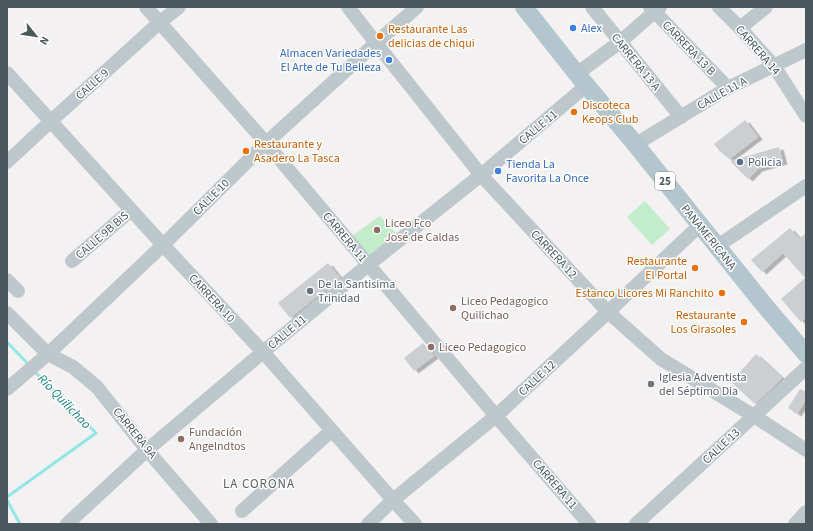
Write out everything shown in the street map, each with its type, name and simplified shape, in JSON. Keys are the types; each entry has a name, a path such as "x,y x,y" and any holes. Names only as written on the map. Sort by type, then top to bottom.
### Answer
{"main road":[{"name":"PANAMERICANA","path":"524,7 584,78 641,141 722,243 806,344"},
{"name":"PANAMERICANA","path":"532,7 584,78 636,145 761,301 806,354"}],"street":[{"name":"CARRERA 11","path":"146,7 266,143 589,524"},
{"name":"CALLE 9","path":"7,162 159,23 179,7"},
{"name":"CARRERA 12","path":"348,7 481,175 608,312 661,359 806,450"},
{"name":"CALLE 10","path":"7,389 45,357 163,245 266,143 417,7"},
{"name":"CARRERA 13 A","path":"592,7 681,117"},
{"name":"CARRERA 14","path":"719,7 774,66 806,116"},
{"path":"740,28 766,7"},
{"name":"CALLE 11","path":"67,524 147,450 263,352 368,265 481,175 655,9"},
{"name":"CARRERA 13 B","path":"655,9 728,88"},
{"name":"CALLE 11 A","path":"641,141 728,88 806,50"},
{"name":"CARRERA 10","path":"7,73 163,245 263,352 415,524"},
{"path":"722,243 806,186"},
{"name":"CALLE 9B BIS","path":"72,261 131,210"},
{"name":"CALLE 12","path":"368,524 393,500 496,416 700,225"},
{"path":"7,280 18,291"},
{"name":"CARRERA 9A","path":"7,313 45,357 73,367 97,387 147,450 212,524"},
{"name":"CALLE 13","path":"636,524 806,368"},
{"path":"242,511 332,431"},
{"path":"795,524 806,512"}],"green space":[{"path":"645,201 670,229 652,245 627,217"},
{"path":"380,216 399,236 368,262 349,238"}],"building":[{"path":"745,120 758,137 729,159 720,152 714,144"},
{"path":"779,147 783,162 758,169 748,179 730,161"},
{"path":"790,228 799,239 806,233 806,317 801,322 781,299 805,278 783,253 762,272 751,260"},
{"name":"De la Santisima Trinidad","path":"328,263 340,278 290,318 278,303"},
{"path":"423,343 434,356 414,371 404,358"},
{"path":"756,354 782,378 755,404 731,382"},
{"path":"800,389 806,392 806,400 797,414 788,408"}],"waterway":[{"name":"Río Quilichao","path":"7,342 29,365"},
{"name":"Río Quilichao","path":"7,497 96,433 34,371"},
{"name":"Río Quilichao","path":"7,500 20,524"}],"place":[{"name":"Alex","path":"573,28"},
{"name":"Restaurante Las delicias de chiqui","path":"380,36"},
{"name":"Almacen Variedades El Arte de Tu Belleza","path":"389,60"},
{"name":"Discoteca Keops Club","path":"574,112"},
{"name":"Restaurante y Asadero La Tasca","path":"246,151"},
{"name":"Policia","path":"740,162"},
{"name":"Tienda La Favorita La Once","path":"498,171"},
{"name":"Liceo Fco José de Caldas","path":"377,230"},
{"name":"Restaurante El Portal","path":"695,268"},
{"name":"De la Santisima Trinidad","path":"310,291"},
{"name":"Estanco Licores Mi Ranchito","path":"722,293"},
{"name":"Liceo Pedagogico Quilichao","path":"453,308"},
{"name":"Restaurante Los Girasoles","path":"744,322"},
{"name":"Liceo Pedagogico","path":"431,347"},
{"name":"Iglesia Adventista del Séptimo Dia","path":"651,384"},
{"name":"Fundación Angelndtos","path":"181,439"}],"district":[{"name":"LA CORONA","path":"259,483"}]}
